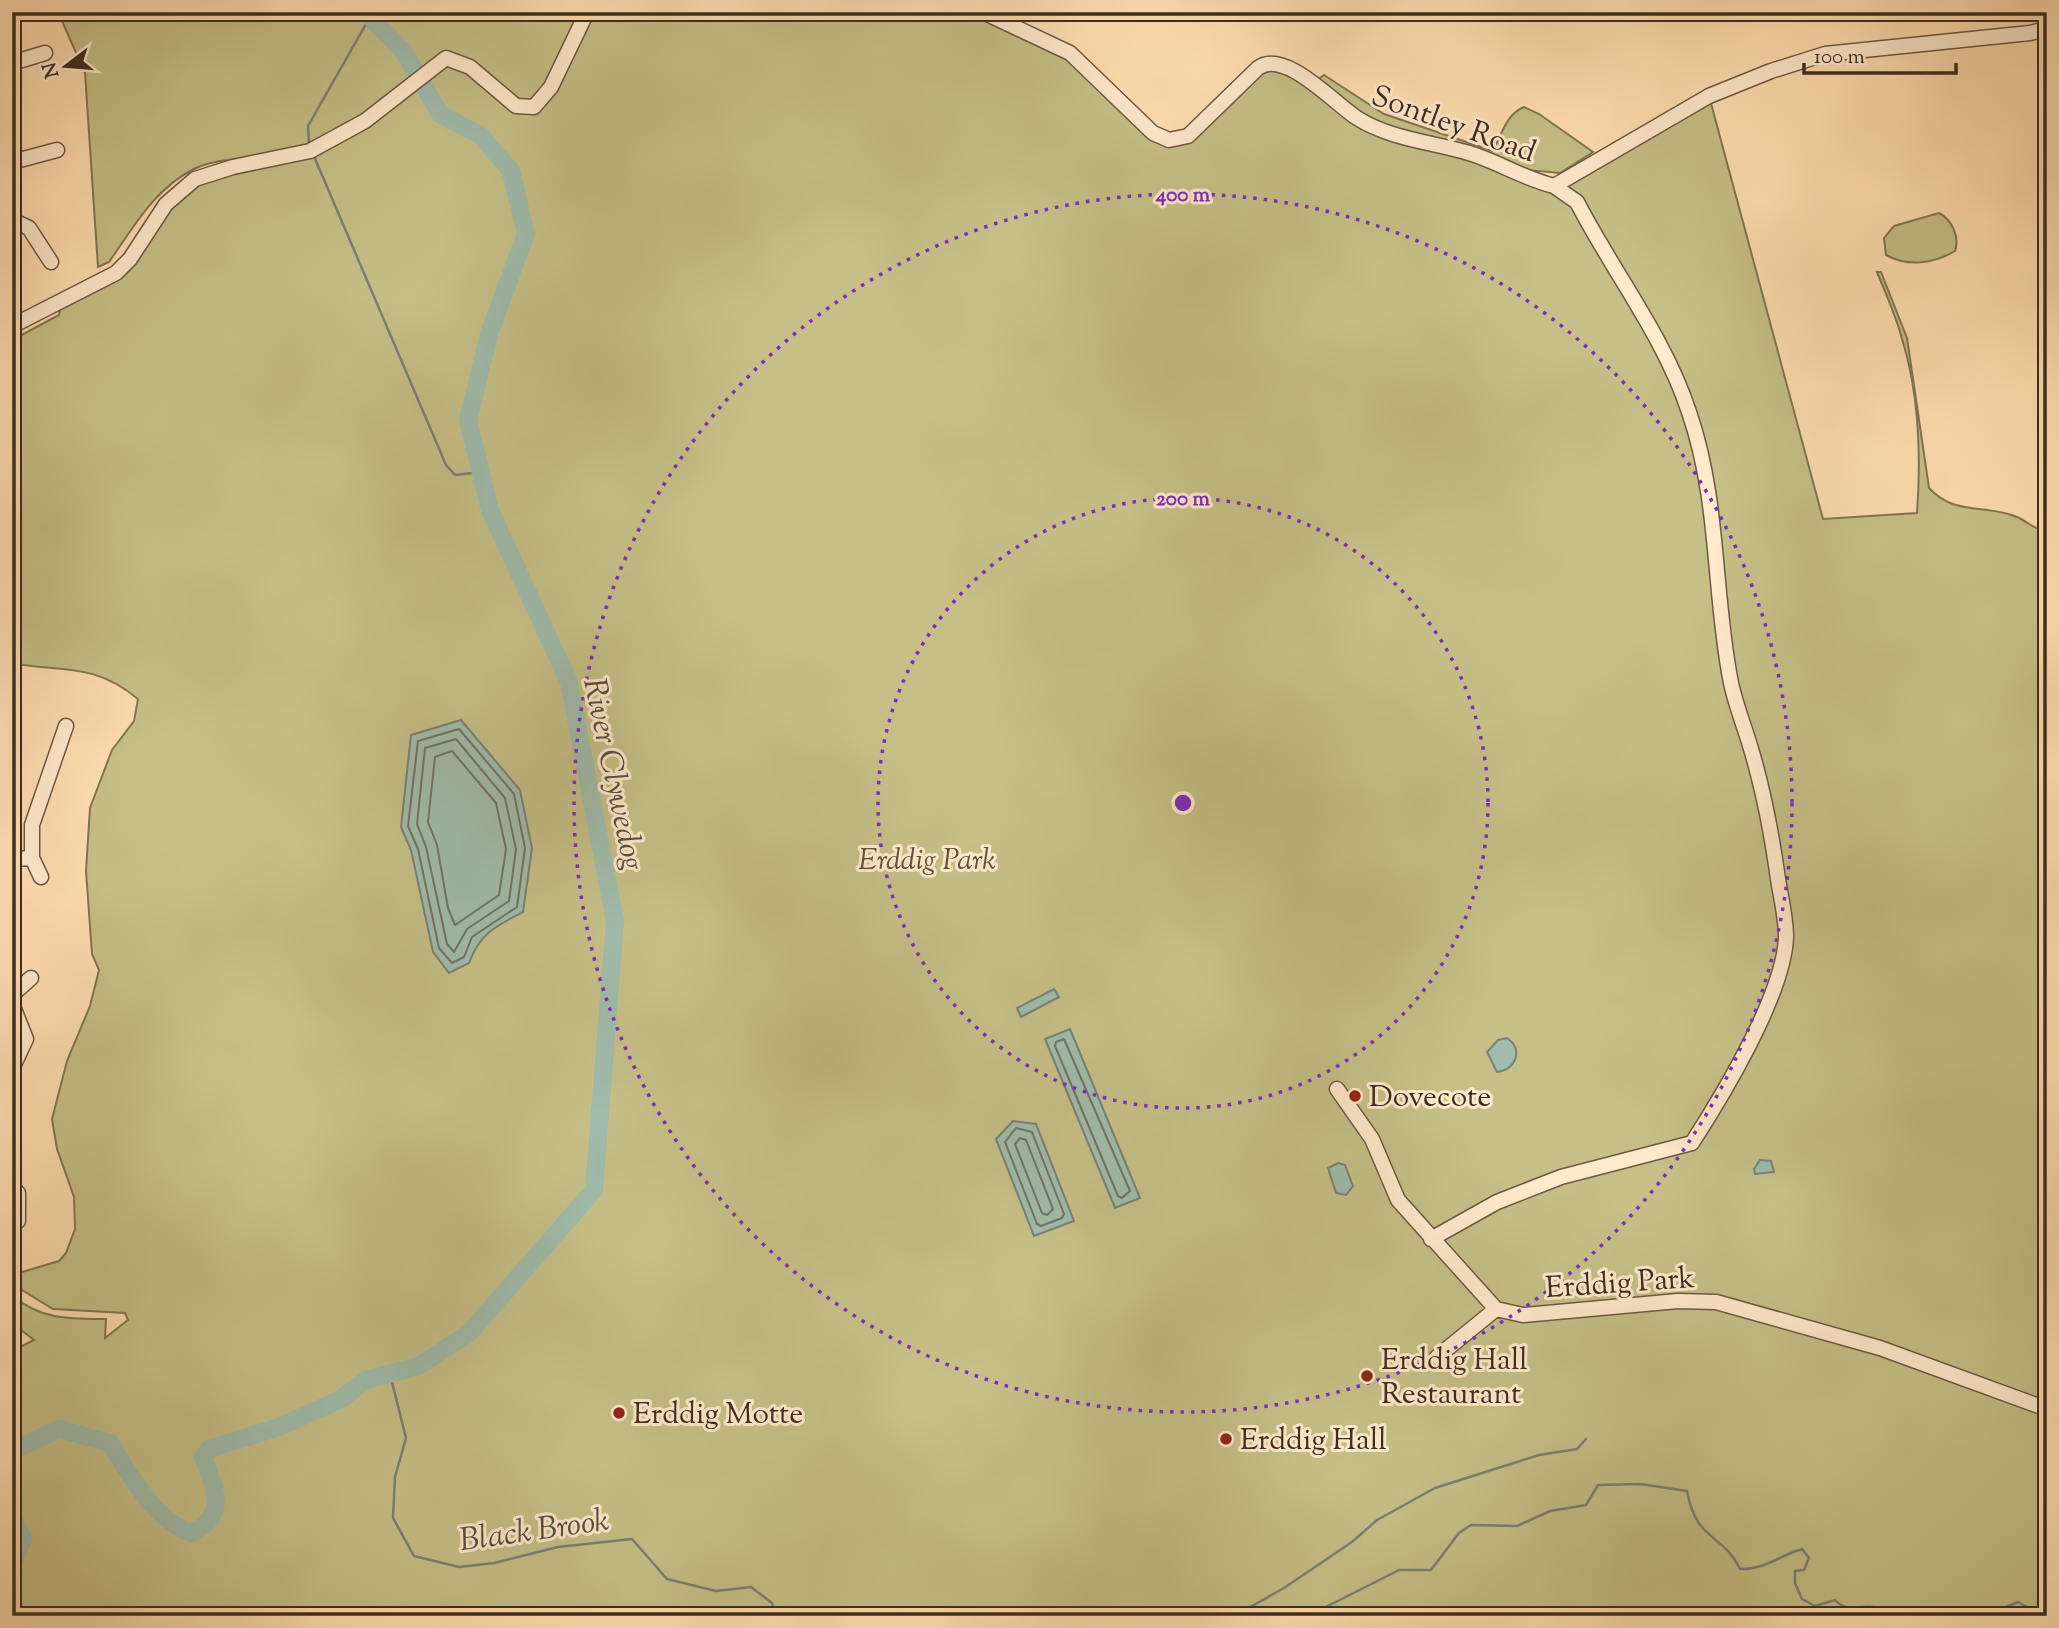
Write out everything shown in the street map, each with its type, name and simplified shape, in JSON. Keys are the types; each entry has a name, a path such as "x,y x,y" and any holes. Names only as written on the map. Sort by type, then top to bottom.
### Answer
{"street":[{"path":"12,326 116,274 130,260 166,204 195,179 233,167 312,149 365,121 446,58 470,67 516,106 534,107 551,88 587,12"},
{"name":"Sontley Road","path":"983,12 1070,53 1153,133 1169,140 1188,136 1258,68 1275,62 1291,68 1358,118 1389,133 1472,154 1526,179 1554,186 1709,96 1782,67 1825,54 2047,29"},
{"path":"12,63 45,53"},
{"path":"12,162 57,150"},
{"path":"1431,1239 1497,1202 1561,1177 1692,1143 1725,1093 1759,1022 1780,966 1786,938 1771,832 1732,685 1723,626 1716,537 1705,474 1689,411 1663,351 1577,202 1554,186"},
{"path":"12,220 29,229 51,262"},
{"path":"41,877 32,858 32,825 66,726"},
{"path":"12,859 32,858"},
{"path":"12,995 31,978"},
{"path":"12,1003 26,1039 12,1069"},
{"path":"1337,1089 1371,1139 1398,1200 1496,1310 1437,1357"},
{"path":"12,1187 18,1194 18,1221"},
{"name":"Erddig Park","path":"1496,1310 1523,1315 1667,1302 1716,1302 1880,1348 2047,1409"}],"green space":[{"name":"Erddig Park","path":"58,12 983,12 1070,53 1153,133 1188,136 1275,62 1358,118 1554,186 1709,96 1823,519 1917,513 1919,470 1912,381 1900,330 1877,272 1881,272 1907,338 1929,488 1950,503 2005,513 2047,532 2047,1616 12,1616 12,1351 34,1340 12,1323 12,1295 45,1314 68,1318 106,1319 105,1338 128,1320 125,1313 53,1309 12,1284 12,1275 59,1261 66,1253 75,1229 74,1197 57,1149 52,1119 67,1061 90,1006 99,970 92,954 86,871 90,808 112,750 134,721 138,699 122,687 92,674 12,663 12,340 59,315 62,300 116,273 195,179 310,151 366,116 298,148 273,155 213,162 194,169 180,177 156,198 109,262 98,267 85,73"},
{"path":"1324,75 1384,114 1493,151 1508,120 1524,107 1539,114 1593,152 1560,173 1527,170 1390,128 1360,114 1316,81"},
{"path":"1939,213 1954,229 1955,251 1938,259 1921,262 1903,261 1886,255 1884,238 1894,226"}],"water":[{"path":"461,720 520,790 532,848 523,912 490,932 478,944 469,963 449,973 433,952 411,850 401,827 411,735"},
{"path":"1054,989 1059,997 1021,1017 1017,1008"},
{"path":"1070,1029 1140,1198 1115,1208 1045,1039"},
{"path":"1507,1038 1515,1048 1516,1058 1509,1067 1497,1072 1487,1052 1498,1040"},
{"path":"1013,1121 1036,1124 1074,1221 1034,1236 996,1139"},
{"path":"1760,1160 1771,1161 1774,1172 1755,1174 1754,1169"},
{"path":"1338,1163 1345,1165 1353,1186 1346,1195 1336,1193 1328,1168"}],"waterway":[{"name":"River Clywedog","path":"12,1451 59,1429 110,1443 144,1496 166,1518 191,1533 203,1526 215,1510 212,1480 203,1457 209,1449 279,1427 341,1399 366,1380 419,1366 469,1333 594,1190 615,921 569,682 490,510 468,420 489,334 526,234 511,171 481,136 440,114 404,52 365,12"},
{"path":"309,144 308,126 370,17"},
{"path":"313,154 446,465 455,475 481,472"},
{"name":"Black Brook","path":"390,1374 406,1438 395,1477 393,1518 414,1556 459,1567 494,1563 558,1547 632,1539 667,1579 716,1591 751,1587 772,1603 776,1616"},
{"path":"1226,1616 1252,1606 1284,1588 1352,1542 1377,1520 1435,1488 1539,1455 1577,1449 1586,1439"},
{"name":"Black Brook","path":"1302,1616 1310,1615 1399,1570 1431,1570 1459,1533 1471,1525 1517,1526 1550,1511 1586,1505 1598,1485 1640,1484 1687,1491 1691,1508 1703,1529 1726,1549 1740,1569 1764,1565 1802,1549 1809,1558 1804,1570 1795,1571 1795,1583 1802,1599 1815,1606 1835,1600 1848,1607 1873,1607 1901,1616"},
{"name":"River Clywedog","path":"12,1515 23,1540 12,1565"},
{"name":"Black Brook","path":"1985,1616 2018,1602 2045,1616"},
{"path":"1837,1616 1841,1607"}],"place":[{"name":"Dovecote","path":"1355,1096"},
{"name":"Erddig Hall Restaurant","path":"1367,1376"},
{"name":"Erddig Motte","path":"619,1413"},
{"name":"Erddig Hall","path":"1226,1439"}]}
